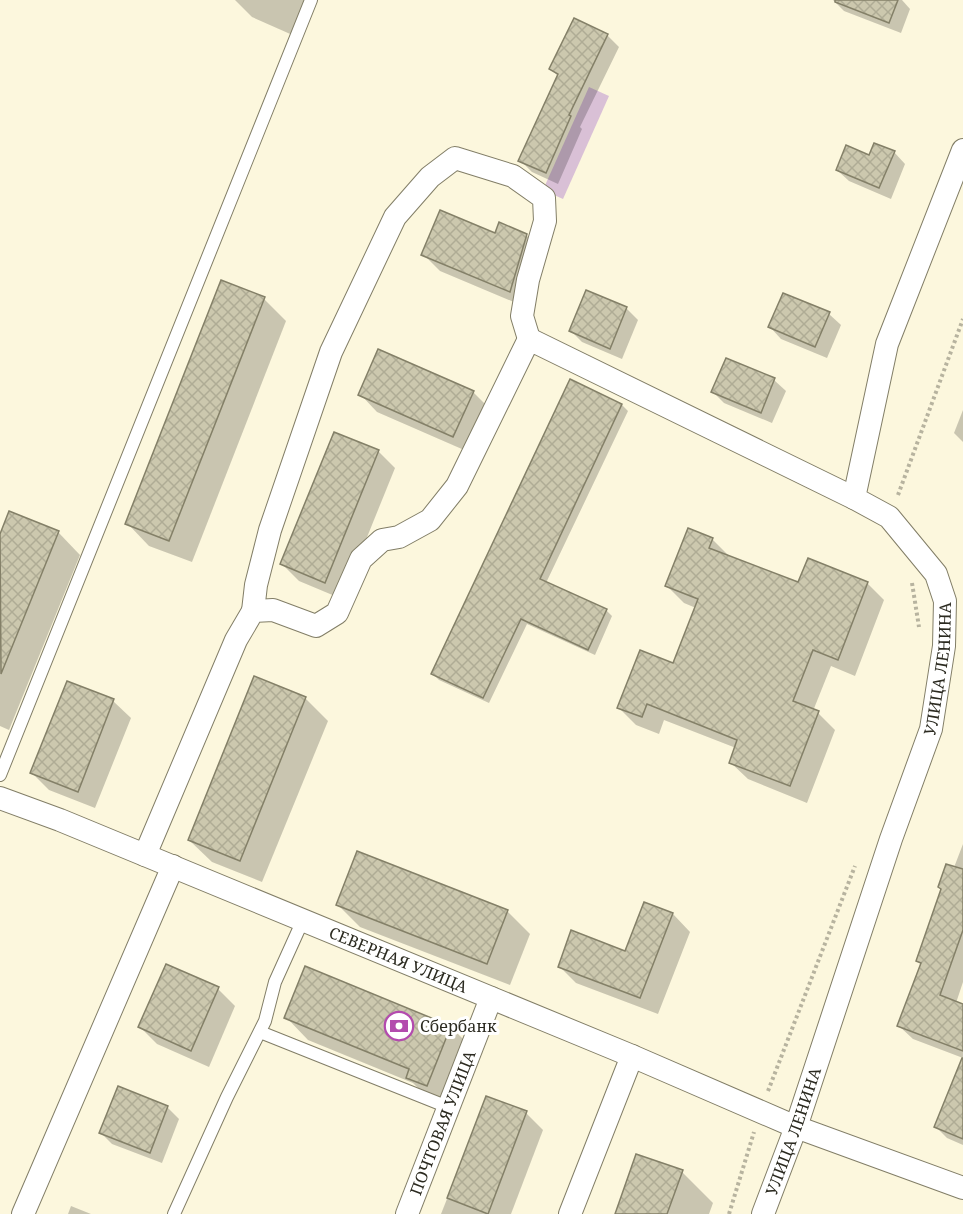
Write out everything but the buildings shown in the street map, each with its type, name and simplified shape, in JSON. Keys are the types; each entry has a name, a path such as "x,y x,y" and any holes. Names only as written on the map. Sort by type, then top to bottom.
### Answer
{"street":[{"path":"854,498 887,344 963,150"},
{"path":"145,855 236,640 253,611 256,585 270,530 331,352 395,217 430,177 455,158 513,176 544,198 545,221 528,280 522,316 529,339 458,486 430,520 399,537 382,540 361,559 337,613 316,626 273,610 253,611"},
{"name":"УЛИЦА ЛЕНИНА","path":"529,339 889,517 954,598 931,729 891,839 796,1127 763,1214"},
{"name":"СЕВЕРНАЯ УЛИЦА","path":"0,798 60,820 303,920 632,1056 796,1127 963,1188"},
{"path":"23,1214 173,867"},
{"name":"ПОЧТОВАЯ УЛИЦА","path":"407,1214 491,998"},
{"path":"570,1214 632,1056"}],"lane":[{"path":"0,775 311,0"},
{"path":"174,1214 227,1097 265,1021 275,982 303,920"},
{"path":"260,1032 448,1107"}],"path":[{"path":"889,517 963,319"},
{"path":"911,577 919,630"},
{"path":"729,1214 760,1112 858,857"}],"shaded area":[{"path":"589,87 609,96 563,199 543,190"}],"place":[{"name":"Сбербанк","path":"399,1026"}]}
